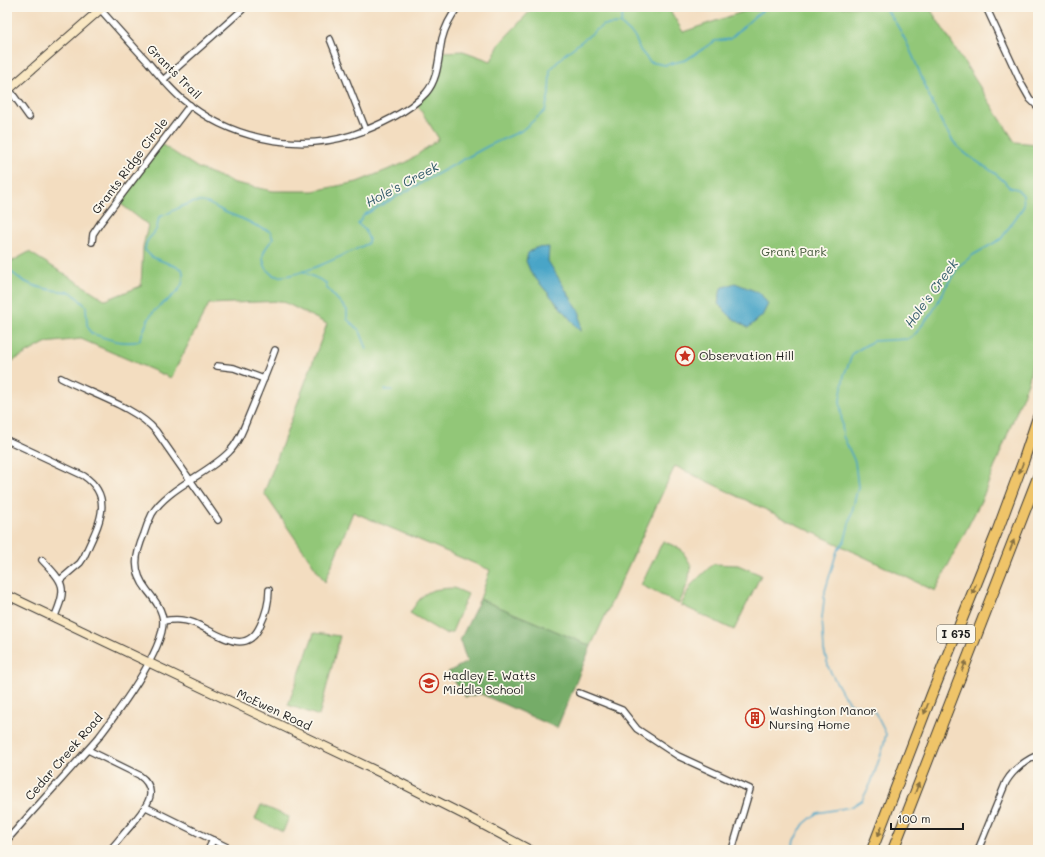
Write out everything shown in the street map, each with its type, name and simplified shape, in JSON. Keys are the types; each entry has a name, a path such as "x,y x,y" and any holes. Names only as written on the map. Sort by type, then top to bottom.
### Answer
{"highway":[{"name":"I 675","path":"872,850 932,694 997,532 1038,417"},
{"name":"I 675","path":"893,850 1038,477"}],"street":[{"name":"Grants Trail","path":"102,8 163,80 190,105 208,118 245,134 278,141 320,142 366,130 391,118 416,103 431,86 437,71 444,30 458,7"},
{"path":"986,7 1022,85 1030,99 1038,108"},
{"path":"29,117 8,90 102,8"},
{"path":"163,80 242,10"},
{"path":"330,39 366,130"},
{"name":"Grants Ridge Circle","path":"92,242 93,234 101,222 190,105"},
{"path":"269,590 269,602 257,632 246,641 234,641 188,621 174,619 163,621 158,607 144,586 138,573 137,552 152,514 158,506 225,456 236,443 276,350"},
{"path":"217,366 234,368 264,379"},
{"path":"60,378 146,420 156,431 218,520"},
{"path":"7,440 84,476 95,485 101,496 102,513 84,557 80,563 60,580"},
{"path":"42,560 60,580 62,599 54,618"},
{"name":"McEwen Road","path":"7,595 385,775 530,850"},
{"name":"Cedar Creek Road","path":"7,840 88,750 112,720 149,663 160,641 163,621"},
{"path":"579,693 622,710 637,729 678,756 750,789 732,850"},
{"path":"88,750 143,778 150,790 150,796 146,807 110,850"},
{"path":"978,850 1006,782 1011,774 1019,766 1038,755"},
{"path":"146,807 233,850"},
{"path":"208,850 213,840"}],"green space":[{"name":"Grant Park","path":"534,7 668,7 683,32 757,7 929,7 1015,142 1038,145 1038,328 1029,380 982,499 935,591 675,466 591,646 480,599 490,570 353,512 325,582 264,493 327,324 282,301 209,304 171,378 81,339 45,343 7,364 7,264 29,252 106,300 141,286 143,247 148,225 117,201 161,144 198,168 235,183 273,191 313,191 357,182 407,162 439,139 416,103 431,86 440,52 463,51 491,61 500,43"},
{"path":"663,541 681,549 691,565 688,583 679,604 641,585"},
{"path":"713,564 738,565 761,575 734,630 681,605 692,584"},
{"path":"454,588 468,594 452,632 445,634 410,613 419,600 428,593 438,589"},
{"path":"480,599 591,646 557,728 481,694 465,697 448,672 467,662 460,640"},
{"path":"314,633 340,636 319,716 288,705"},
{"path":"261,805 289,817 283,832 255,819"}],"water":[{"path":"549,247 548,261 580,313 581,332 531,273 526,261 528,253 535,248"},
{"path":"735,283 760,293 768,304 762,316 748,328 731,317 718,304 721,288"}],"waterway":[{"path":"621,24 624,7"},
{"name":"Hole's Creek","path":"7,269 22,280 34,286 71,292 86,306 87,325 91,333 121,342 139,341 151,315 173,296 182,284 182,269 152,257 145,250 148,240 157,228 159,217 191,203 208,203 260,228 270,231 273,239 264,252 263,258 268,271 273,275 292,275 320,266 367,244 369,240 365,230 358,224 364,215 488,146 521,131 545,111 549,94 550,70 565,54 603,25 621,24 635,37 640,50 650,62 665,65 686,60 715,41 730,39 755,16 768,7"},
{"name":"Hole's Creek","path":"792,850 794,840 804,824 817,813 851,807 862,800 871,783 883,748 886,734 876,714 870,707 851,704 844,696 829,669 824,650 822,618 825,591 837,551 845,540 858,487 855,462 843,436 840,400 844,375 853,353 873,341 908,339 916,333 933,311 959,266 973,255 1001,239 1024,206 1023,195 1017,189 1009,187 996,174 964,152 951,138 934,106 904,38 884,7"},
{"path":"303,271 326,283 326,287 347,310 347,319 360,331 367,349"},
{"path":"385,390 392,390"}],"place":[{"name":"Observation Hill","path":"685,356"},
{"name":"Hadley E. Watts Middle School","path":"429,683"},
{"name":"Washington Manor Nursing Home","path":"755,718"}]}
